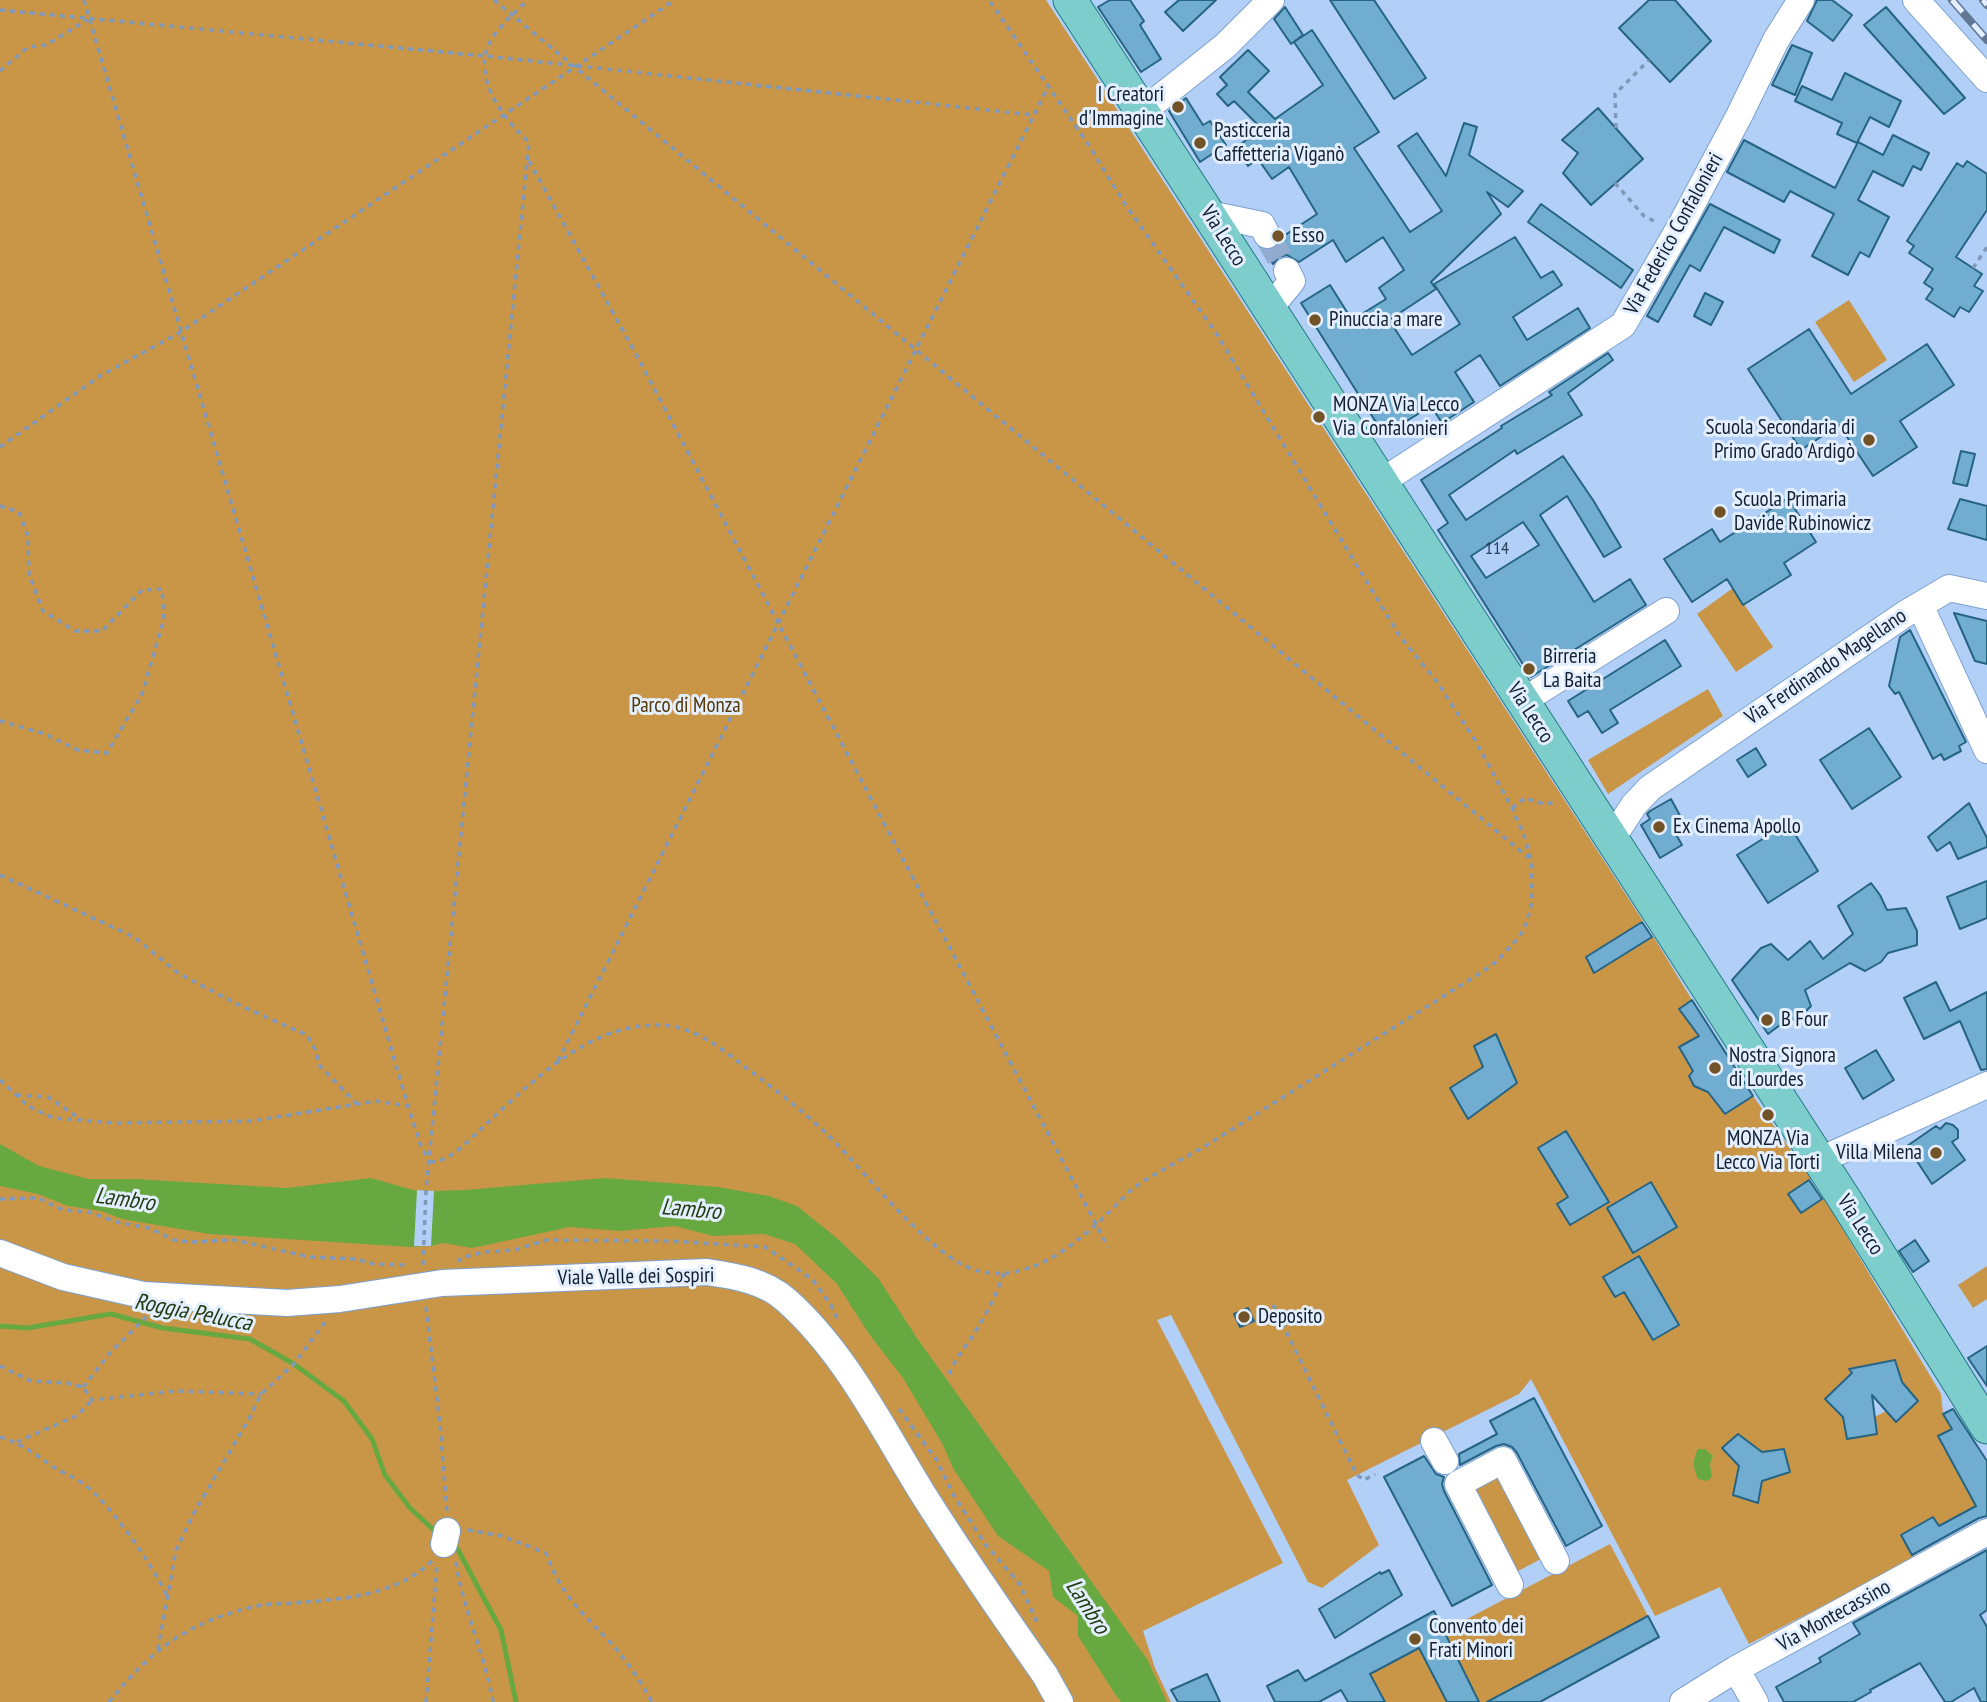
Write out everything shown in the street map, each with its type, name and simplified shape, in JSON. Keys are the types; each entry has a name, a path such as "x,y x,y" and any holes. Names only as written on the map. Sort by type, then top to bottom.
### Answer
{"main road":[{"name":"Via Lecco","path":"1070,0 1987,1427"}],"street":[{"path":"1143,112 1225,46 1271,0"},
{"name":"Via Federico Confalonieri","path":"1381,482 1623,325 1675,236 1776,40 1801,0"},
{"path":"1916,0 1987,79"},
{"path":"1209,214 1262,225 1267,235"},
{"path":"1269,309 1292,281 1287,271"},
{"name":"Via Ferdinando Magellano","path":"1595,816 1673,771 1949,588 1987,596"},
{"path":"1920,605 1987,750"},
{"path":"1522,701 1666,611"},
{"path":"1818,1161 1987,1085"},
{"name":"Viale Valle dei Sospiri","path":"0,1253 62,1277 143,1295 287,1303 340,1299 425,1278 707,1272 738,1277 766,1287 785,1299 831,1347 925,1497 1045,1675 1060,1702"},
{"path":"1510,1585 1448,1466 1503,1460 1556,1561"},
{"name":"Via Montecassino","path":"1683,1702 1987,1532"},
{"path":"1736,1670 1755,1702"}],"path":[{"path":"84,0 408,1105 421,1146 430,1163"},
{"path":"494,0 1531,860"},
{"path":"422,1246 425,1190 430,1163 529,142 504,115 488,81 485,56 493,38 528,0"},
{"path":"0,447 100,376 180,333 675,0"},
{"path":"430,1163 438,1162 460,1149 557,1063 586,1044 614,1031 663,1025 689,1030 725,1052 779,1093 832,1139 931,1242 965,1266 977,1271 1004,1273 1023,1270 1060,1253 1097,1224 1135,1187 1219,1137 1496,961 1519,937 1527,922 1532,901 1531,860 1524,835 1475,740 1437,682 1399,635 1216,333 1125,204 1088,144 989,0"},
{"path":"0,10 485,56 1034,115"},
{"path":"0,71 28,47 46,46 89,19"},
{"path":"1616,128 1615,94 1649,60"},
{"path":"557,1063 1048,87"},
{"path":"528,160 636,356 1108,1247"},
{"path":"1615,183 1644,216 1656,222"},
{"path":"1973,268 1987,247"},
{"path":"0,506 19,512 28,536 29,574 43,611 75,631 102,631 142,590 162,589 164,619 142,694 107,753 78,750 45,734 0,721"},
{"path":"1512,808 1525,798 1544,804 1565,802 1595,816"},
{"path":"0,875 134,937 178,973 239,1006 307,1035 320,1066 356,1103"},
{"path":"0,1080 28,1107 53,1118 114,1124 253,1121 376,1101 408,1105"},
{"path":"15,1095 48,1097 83,1121"},
{"path":"0,1199 38,1198 63,1210 89,1212 120,1223 149,1228 182,1241 234,1240 310,1257 355,1259 425,1278 461,1258 483,1252 515,1250 546,1240 695,1242 765,1247 812,1279 846,1331"},
{"path":"949,1374 957,1356 977,1330 1004,1273"},
{"path":"425,1278 440,1424 443,1541 426,1702"},
{"path":"83,1387 140,1322 171,1297"},
{"path":"158,1649 176,1550 194,1513 250,1418 261,1394 295,1364 340,1299"},
{"path":"1273,1305 1357,1475 1364,1480 1375,1474"},
{"path":"0,1366 31,1381 67,1383 83,1387 92,1400"},
{"path":"17,1442 78,1415 92,1400 176,1391 228,1395 261,1394"},
{"path":"895,1405 936,1459 953,1494 985,1545 1019,1583 1038,1624"},
{"path":"0,1437 17,1442 84,1485 105,1505 158,1575 169,1600"},
{"path":"109,1702 130,1675 158,1649 206,1621 259,1605 342,1599 373,1593 404,1582 420,1573 443,1541 461,1528 502,1536 546,1553 555,1576 575,1608 609,1641 637,1675 652,1702"},
{"path":"443,1541 456,1560 459,1580 488,1674 493,1702"}],"green space":[{"name":"Parco di Monza","path":"0,0 1046,0 1643,921 1587,957 1595,972 1653,936 1692,1000 1680,1009 1699,1036 1679,1047 1693,1071 1689,1076 1724,1078 1725,1113 1753,1096 1811,1179 1788,1194 1801,1213 1824,1198 1941,1394 1943,1414 1952,1429 1938,1437 1976,1506 1939,1526 1933,1517 1901,1535 1914,1559 1749,1644 1720,1587 1655,1616 1531,1379 1519,1394 1347,1480 1379,1545 1322,1588 1308,1582 1171,1315 1157,1320 1283,1563 1143,1631 1155,1668 1171,1702 0,1702","holes":["1496,1034 1517,1083 1468,1118 1451,1088 1483,1067 1474,1046","1538,1148 1609,1202 1570,1225 1557,1204 1568,1197","1651,1182 1677,1227 1633,1252","1639,1256 1679,1325 1653,1340 1624,1292 1615,1297 1603,1277","1895,1360 1902,1382 1917,1402 1896,1422 1886,1411 1875,1417 1877,1434 1847,1439 1843,1417 1825,1399 1865,1366","1738,1434 1762,1452 1784,1449 1790,1472 1762,1481 1757,1503 1734,1495 1739,1466 1723,1448"]},
{"path":"1849,300 1887,360 1854,382 1815,322"},
{"path":"1733,588 1773,647 1736,672 1697,614"},
{"path":"1708,689 1723,716 1608,794 1588,760"},
{"path":"1987,1266 1987,1299 1973,1308 1958,1285"},
{"path":"1504,1454 1556,1551 1503,1579 1452,1482"},
{"path":"1610,1544 1648,1616 1487,1702 1479,1702 1444,1631"},
{"path":"1419,1648 1447,1702 1385,1702 1370,1674"}],"water":[{"name":"Lambro","path":"0,1144 39,1166 88,1179 135,1179 287,1188 371,1178 413,1190 434,1191 606,1178 718,1187 769,1196 797,1206 838,1239 878,1278 917,1338 1147,1659 1167,1702 1121,1702 1078,1636 1078,1616 1053,1597 1049,1571 998,1536 953,1468 943,1445 903,1378 869,1334 837,1284 795,1244 764,1234 713,1236 675,1226 620,1231 570,1227 472,1248 443,1243 410,1247 209,1234 122,1219 101,1211 68,1206 38,1194 0,1186"},
{"path":"1698,1449 1705,1449 1713,1456 1710,1464 1712,1477 1707,1481 1698,1479 1695,1471 1694,1460"}],"pier":[{"path":"417,1190 434,1191 431,1246 414,1246"}],"building":[{"path":"1110,0 1130,0 1144,21 1140,25 1161,59 1141,72 1098,7"},
{"path":"1179,0 1216,0 1183,31 1165,12"},
{"path":"1330,0 1374,0 1426,78 1394,99"},
{"path":"1649,0 1675,0 1711,41 1670,82 1619,28"},
{"path":"1817,0 1832,0 1852,15 1833,41 1807,21"},
{"path":"1285,7 1303,35 1291,44 1274,19"},
{"path":"1886,7 1965,98 1944,114 1864,25"},
{"path":"1312,30 1379,132 1354,148 1410,232 1442,211 1398,146 1417,133 1446,176 1464,123 1477,127 1469,155 1523,191 1508,207 1487,192 1501,214 1431,282 1436,289 1389,320 1412,355 1460,324 1434,284 1515,237 1541,278 1553,271 1562,285 1513,317 1527,340 1578,308 1590,328 1500,386 1480,355 1455,372 1474,402 1442,423 1431,406 1384,435 1301,303 1330,285 1352,320 1386,299 1379,288 1404,270 1383,237 1346,262 1333,240 1299,262 1287,255 1279,257 1273,264 1264,250 1275,249 1282,237 1317,214 1289,167 1272,179 1258,159 1248,166 1235,148 1262,129 1234,101 1228,106 1217,94 1227,85 1220,77 1248,50 1269,71 1248,92 1275,119 1323,85 1294,42"},
{"path":"1792,45 1812,53 1795,95 1772,85"},
{"path":"1845,73 1901,101 1889,127 1870,117 1857,143 1837,134 1842,123 1795,101 1802,86 1832,100"},
{"path":"1186,98 1203,125 1210,121 1226,145 1200,162 1169,111"},
{"path":"1598,108 1643,159 1591,205 1563,173 1578,153 1562,140"},
{"path":"1893,135 1929,153 1921,170 1913,166 1903,186 1873,171 1858,200 1889,217 1869,257 1860,252 1848,275 1812,256 1834,214 1790,191 1784,202 1727,172 1744,140 1835,188 1858,142 1883,155"},
{"path":"1967,161 1987,174 1987,210 1956,257 1982,274 1974,286 1983,291 1969,312 1960,307 1954,317 1926,299 1933,289 1924,283 1933,269 1909,253 1914,246 1907,241 1957,163 1963,167"},
{"path":"1541,204 1633,270 1621,288 1528,222"},
{"path":"1710,204 1780,240 1774,253 1724,227 1700,271 1690,265 1658,322 1647,316"},
{"path":"1705,293 1723,302 1711,325 1694,316"},
{"path":"1809,329 1851,394 1927,344 1954,385 1900,421 1917,447 1873,476 1839,425 1801,450 1748,369"},
{"path":"1608,353 1613,360 1568,393 1582,415 1517,454 1515,450 1449,495 1466,520 1563,456 1621,547 1604,557 1567,496 1540,515 1594,602 1630,579 1646,605 1531,677 1438,530 1448,523 1421,480 1552,395 1549,392","holes":["1523,522 1539,545 1486,578 1471,556"]},
{"path":"1961,451 1975,454 1967,486 1953,483"},
{"path":"1788,498 1816,542 1784,563 1791,575 1743,605 1727,579 1692,602 1664,559 1712,529 1720,542"},
{"path":"1960,499 1987,506 1987,540 1948,529"},
{"path":"1954,613 1987,621 1987,664 1975,661"},
{"path":"1910,630 1966,742 1959,746 1961,751 1944,760 1941,754 1933,759 1899,692 1895,694 1889,686 1900,637"},
{"path":"1665,640 1681,666 1610,710 1618,723 1602,733 1588,711 1578,717 1568,701"},
{"path":"1869,728 1901,777 1852,809 1820,760"},
{"path":"1756,748 1766,765 1748,777 1737,760"},
{"name":"Ex Cinema Apollo","path":"1671,799 1684,823 1673,829 1682,845 1660,858 1641,825 1650,819 1647,814 1650,811"},
{"path":"1969,803 1987,838 1987,847 1958,859 1950,842 1937,851 1928,837"},
{"path":"1788,823 1818,871 1768,903 1737,855"},
{"path":"1987,881 1987,918 1960,929 1947,897"},
{"path":"1871,883 1887,910 1906,908 1917,931 1917,945 1888,953 1881,962 1865,971 1850,963 1805,990 1811,1006 1800,1017 1780,1025 1768,1034 1732,980 1761,948 1771,944 1788,960 1810,941 1823,959 1853,934 1838,906"},
{"path":"1642,922 1652,937 1594,973 1586,957"},
{"path":"1936,982 1950,1011 1987,992 1987,1069 1981,1070 1960,1021 1924,1039 1904,998"},
{"path":"1692,1000 1753,1096 1725,1114 1708,1092 1694,1086 1689,1076 1693,1071 1679,1047 1699,1036 1679,1009"},
{"path":"1496,1034 1517,1083 1468,1119 1450,1088 1483,1067 1474,1046"},
{"path":"1876,1050 1894,1080 1863,1099 1845,1068"},
{"name":"Villa Milena","path":"1946,1123 1958,1130 1958,1138 1952,1142 1965,1160 1932,1184 1907,1146 1936,1126 1940,1129"},
{"path":"1566,1131 1609,1202 1570,1225 1557,1204 1568,1197 1538,1148"},
{"path":"1809,1180 1822,1199 1801,1213 1788,1194"},
{"path":"1651,1182 1677,1227 1633,1253 1607,1208"},
{"path":"1915,1240 1929,1261 1913,1272 1899,1251"},
{"path":"1639,1256 1679,1325 1653,1340 1624,1292 1615,1297 1603,1277"},
{"name":"Deposito","path":"1248,1308 1254,1321 1240,1327 1234,1314"},
{"path":"1987,1346 1987,1386 1968,1358"},
{"path":"1895,1360 1902,1382 1918,1401 1896,1422 1872,1395 1877,1434 1847,1439 1843,1417 1825,1399 1852,1373 1849,1369"},
{"path":"1534,1398 1602,1526 1566,1546 1512,1447 1504,1444 1496,1446 1460,1465 1459,1454 1497,1434 1490,1421"},
{"path":"1953,1409 1987,1461 1987,1516 1912,1555 1901,1535 1933,1517 1939,1526 1976,1506 1938,1436 1952,1429 1943,1414"},
{"path":"1738,1434 1762,1452 1784,1449 1790,1472 1762,1481 1758,1503 1733,1495 1739,1466 1722,1448"},
{"path":"1424,1456 1436,1474 1444,1477 1444,1491 1492,1585 1452,1606 1384,1477"},
{"path":"1987,1550 1987,1610 1980,1615 1987,1627 1987,1702 1981,1702 1974,1688 1951,1702 1945,1702 1920,1663 1853,1702 1784,1702 1776,1687 1821,1662 1819,1658 1860,1634 1853,1623"},
{"path":"1389,1570 1402,1595 1335,1638 1319,1609 1380,1572 1381,1574"},
{"name":"Convento dei Frati Minori","path":"1434,1611 1479,1702 1447,1702 1419,1648 1370,1674 1385,1702 1348,1702 1341,1690 1319,1702 1275,1702 1267,1686 1298,1670 1305,1681"},
{"name":"Convento dei Frati Minori","path":"1648,1616 1659,1637 1540,1702 1487,1702"},
{"path":"1207,1674 1220,1702 1178,1702 1171,1690"}],"waterway":[{"name":"Roggia Pelucca","path":"0,1326 27,1328 111,1314 163,1328 250,1339 294,1364 344,1401 372,1439 385,1475 410,1508 438,1534"},
{"name":"Roggia Pelucca","path":"452,1544 457,1548 501,1630 516,1702"}],"tunnel":[{"path":"1267,235 1287,271"}],"railway":[{"path":"1952,0 1987,40"},
{"path":"1983,0 1987,5"}],"place":[{"name":"I Creatori d'Immagine","path":"1178,107"},
{"name":"Pasticceria Caffetteria Viganò","path":"1200,143"},
{"name":"Esso","path":"1278,236"},
{"name":"Pinuccia a mare","path":"1315,320"},
{"name":"MONZA Via Lecco Via Confalonieri","path":"1319,417"},
{"name":"Scuola Secondaria di Primo Grado Ardigò","path":"1869,440"},
{"name":"Scuola Primaria Davide Rubinowicz","path":"1720,512"},
{"name":"Birreria La Baita","path":"1529,669"},
{"name":"Ex Cinema Apollo","path":"1659,827"},
{"name":"B Four","path":"1767,1020"},
{"name":"Nostra Signora di Lourdes","path":"1715,1068"},
{"name":"MONZA Via Lecco Via Torti","path":"1768,1115"},
{"name":"Villa Milena","path":"1936,1153"},
{"name":"Deposito","path":"1244,1317"},
{"name":"Convento dei Frati Minori","path":"1415,1639"}]}
